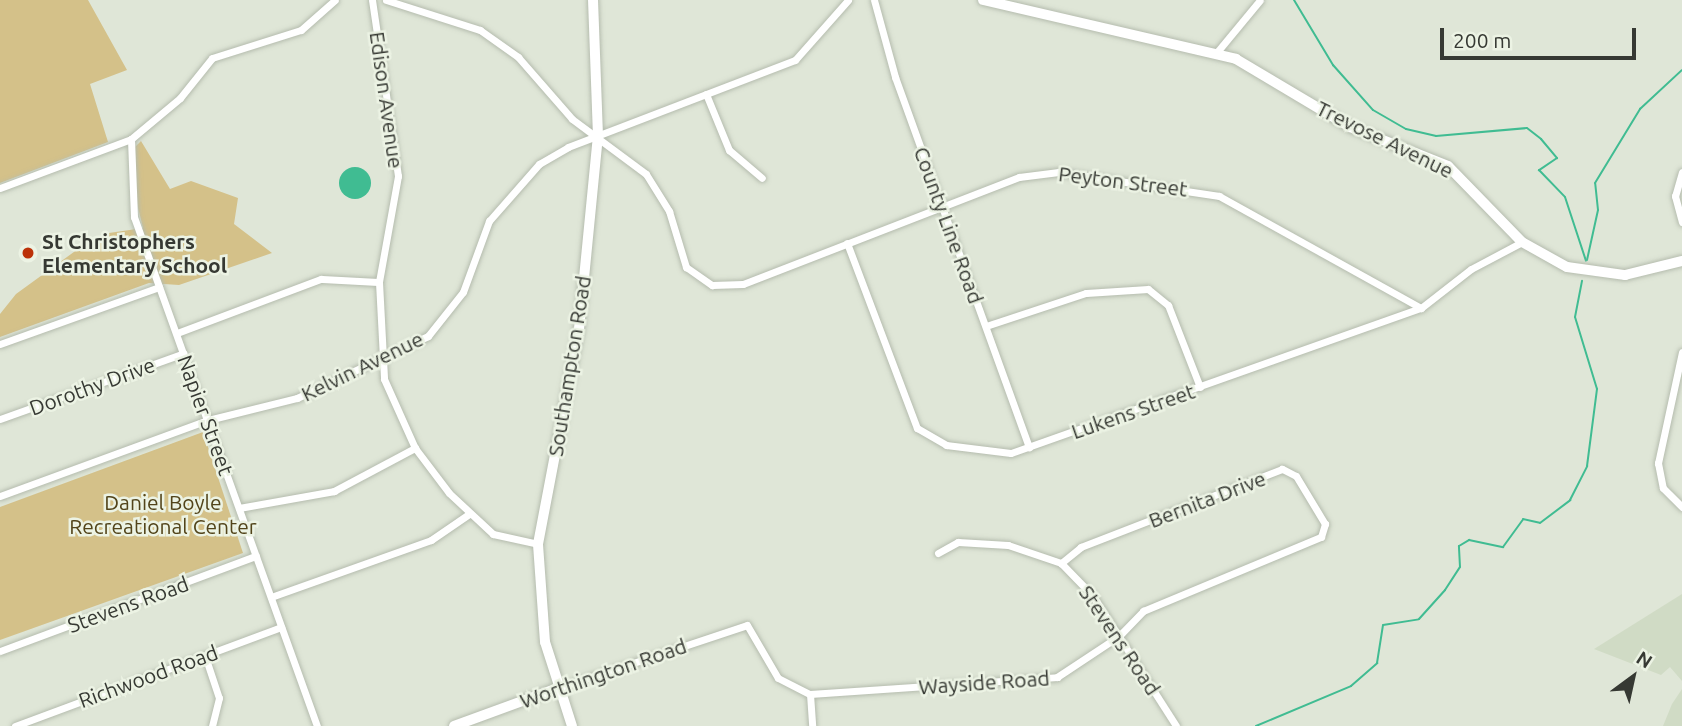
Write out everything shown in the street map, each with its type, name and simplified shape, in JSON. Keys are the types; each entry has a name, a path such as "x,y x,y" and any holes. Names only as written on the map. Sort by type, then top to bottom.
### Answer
{"street":[{"path":"0,188 131,139 180,98 212,58 301,30 335,0"},
{"name":"Edison Avenue","path":"372,0 398,176 379,282 384,379 415,449 469,514 493,534 538,544"},
{"path":"386,0 496,38 572,119 598,136"},
{"name":"Southampton Road","path":"572,726 558,688 540,615 538,544 578,332 598,136 593,0"},
{"name":"Kelvin Avenue","path":"0,496 208,420 297,398 428,336 450,312 489,221 515,187 539,164 598,136 804,54 848,0"},
{"name":"County Line Road","path":"874,0 942,207 1029,448"},
{"name":"Trevose Avenue","path":"983,0 1217,52 1350,127 1447,166 1522,242 1576,270 1590,274 1625,275 1682,261"},
{"path":"1217,52 1260,0"},
{"path":"706,94 729,150 762,178"},
{"name":"Peyton Street","path":"598,136 634,160 654,185 680,256 693,274 712,285 743,284 942,207 1046,172 1200,190 1421,308"},
{"name":"Napier Street","path":"131,139 129,197 317,726"},
{"path":"1682,172 1675,196 1682,222"},
{"name":"Lukens Street","path":"847,243 917,428 946,445 1011,453 1421,308 1471,269 1522,242"},
{"path":"177,333 321,279 379,282"},
{"path":"0,344 159,287"},
{"path":"986,326 1086,293 1148,289 1168,305 1200,387"},
{"path":"1682,352 1658,463 1663,488 1682,507"},
{"name":"Dorothy Drive","path":"0,419 184,353"},
{"path":"239,508 334,491 415,449"},
{"name":"Bernita Drive","path":"1062,563 1081,547 1282,469 1296,476 1326,529 1289,550"},
{"path":"271,597 431,540 469,514"},
{"path":"938,554 958,542 1008,545 1062,563"},
{"name":"Wayside Road","path":"810,694 1057,677 1119,636 1143,611 1289,550"},
{"name":"Stevens Road","path":"0,650 256,556"},
{"name":"Stevens Road","path":"1062,563 1119,636 1176,726"},
{"name":"Richwood Road","path":"15,726 281,627"},
{"name":"Worthington Road","path":"454,726 736,627 753,628 778,678 810,694"},
{"path":"205,656 219,698 212,726"},
{"path":"810,694 812,726"}],"shaded area":[{"path":"355,167 367,171 371,183 367,195 355,199 343,195 339,183 343,171"},
{"path":"1682,594 1682,681 1670,667 1661,675 1594,649"},
{"path":"1682,689 1682,726 1663,726 1672,704"}],"green space":[{"path":"0,0 88,0 127,70 90,84 108,142 0,183"},
{"path":"141,141 170,189 191,181 238,198 234,224 272,253 179,285 149,283 0,337 0,314 16,294 78,249 109,233 143,228 133,187 135,147"},
{"name":"Daniel Boyle Recreational Center","path":"203,432 243,553 0,640 0,507"}],"waterway":[{"path":"1294,0 1333,65 1373,110 1406,129 1436,136 1527,128 1541,139 1557,158 1539,170 1565,197 1586,261"},
{"path":"1587,260 1598,210 1595,183 1640,109 1682,70"},
{"path":"1256,726 1351,686 1377,663 1383,625 1419,619 1445,590 1460,567 1459,546 1469,540 1503,547 1523,519 1540,523 1570,500 1587,466 1597,389 1575,317 1582,281"}],"place":[{"name":"St Christophers Elementary School","path":"28,253"}]}
